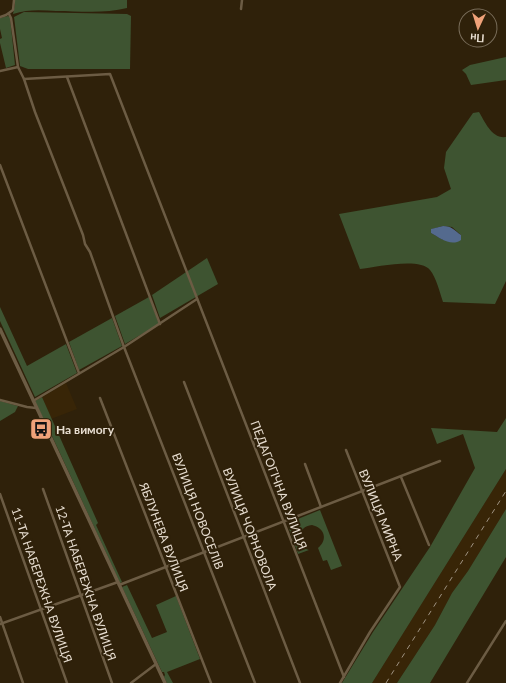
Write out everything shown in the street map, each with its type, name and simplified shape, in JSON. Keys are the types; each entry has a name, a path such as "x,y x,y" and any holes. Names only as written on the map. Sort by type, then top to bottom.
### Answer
{"street":[{"path":"0,17 9,14 13,10 14,0"},
{"path":"242,0 242,9"},
{"name":"ВУЛИЦЯ НОВОСЕЛІВ","path":"9,14 12,18 18,67 24,79 34,112 83,235 85,244 90,252 124,346 255,683"},
{"path":"0,72 18,67"},
{"name":"ПЕДАГОГІЧНА ВУЛИЦЯ","path":"67,77 110,74 344,677"},
{"path":"24,79 67,77 160,324"},
{"path":"0,165 79,373"},
{"path":"33,401 160,324 197,299"},
{"path":"0,329 164,683"},
{"name":"ВУЛИЦЯ ЧОРНОВОЛА","path":"184,382 300,683"},
{"name":"ЯБЛУНЕВА ВУЛИЦЯ","path":"100,398 211,683"},
{"path":"0,400 36,408"},
{"name":"ВУЛИЦЯ МИРНА","path":"344,677 370,632 400,587 346,450"},
{"path":"1,623 166,567 440,461"},
{"path":"306,464 321,507"},
{"path":"401,477 429,545"},
{"name":"12-ТА НАБЕРЕЖНА ВУЛИЦЯ","path":"43,488 112,683"},
{"name":"11-ТА НАБЕРЕЖНА ВУЛИЦЯ","path":"0,494 67,683"},
{"path":"0,617 23,683"},
{"path":"467,683 506,621"},
{"path":"131,683 156,664"},
{"path":"340,683 344,677"}],"shaded area":[{"path":"66,383 77,409 51,419 42,397"},
{"path":"506,469 506,509 468,571 452,593 435,625 397,683 372,683"}],"green space":[{"path":"15,0 127,0 127,8 100,12 34,10 13,14"},
{"path":"24,12 127,14 131,16 130,69 28,69 20,66 14,17"},
{"path":"10,17 15,65 6,68 0,43 0,39 2,38 0,18"},
{"path":"506,57 506,80 471,85 466,74 462,70 470,65"},
{"path":"479,112 486,125 493,133 501,137 506,137 506,281 495,304 443,302 438,285 432,273 425,266 408,263 360,269 339,214 437,197 451,189 444,168 446,152 473,113","holes":["443,226 452,227 461,235 461,240 443,240 431,233 432,229"]},
{"path":"207,258 218,284 160,318 152,295"},
{"path":"149,297 159,324 125,344 115,316"},
{"path":"0,307 27,366 66,344 77,373 35,397 0,321"},
{"path":"112,318 122,346 79,370 69,342"},
{"path":"42,397 98,523 96,525 122,582 120,583 46,423 46,419 44,420 35,401"},
{"path":"0,401 18,406 15,412 0,421"},
{"path":"506,418 506,469 372,683 342,683 373,632 430,547 475,468 463,434 437,444 431,428 497,432"},
{"path":"506,509 506,557 430,683 397,683 435,625 452,593 468,571"},
{"path":"320,510 342,566 331,570 327,560 323,561 318,548 324,538 322,531 312,525 303,529 300,536 301,544 304,548 309,550 298,554 288,526 288,523"},
{"path":"127,585 152,638 167,632 156,605 176,596 200,659 167,672 173,683 167,683 164,677 164,672 162,672 122,587"}],"water":[{"path":"443,226 455,230 461,235 461,240 453,243 431,233 431,229"}],"railway":[{"path":"386,683 506,491"}],"place":[{"name":"На вимогу","path":"41,429"}]}
